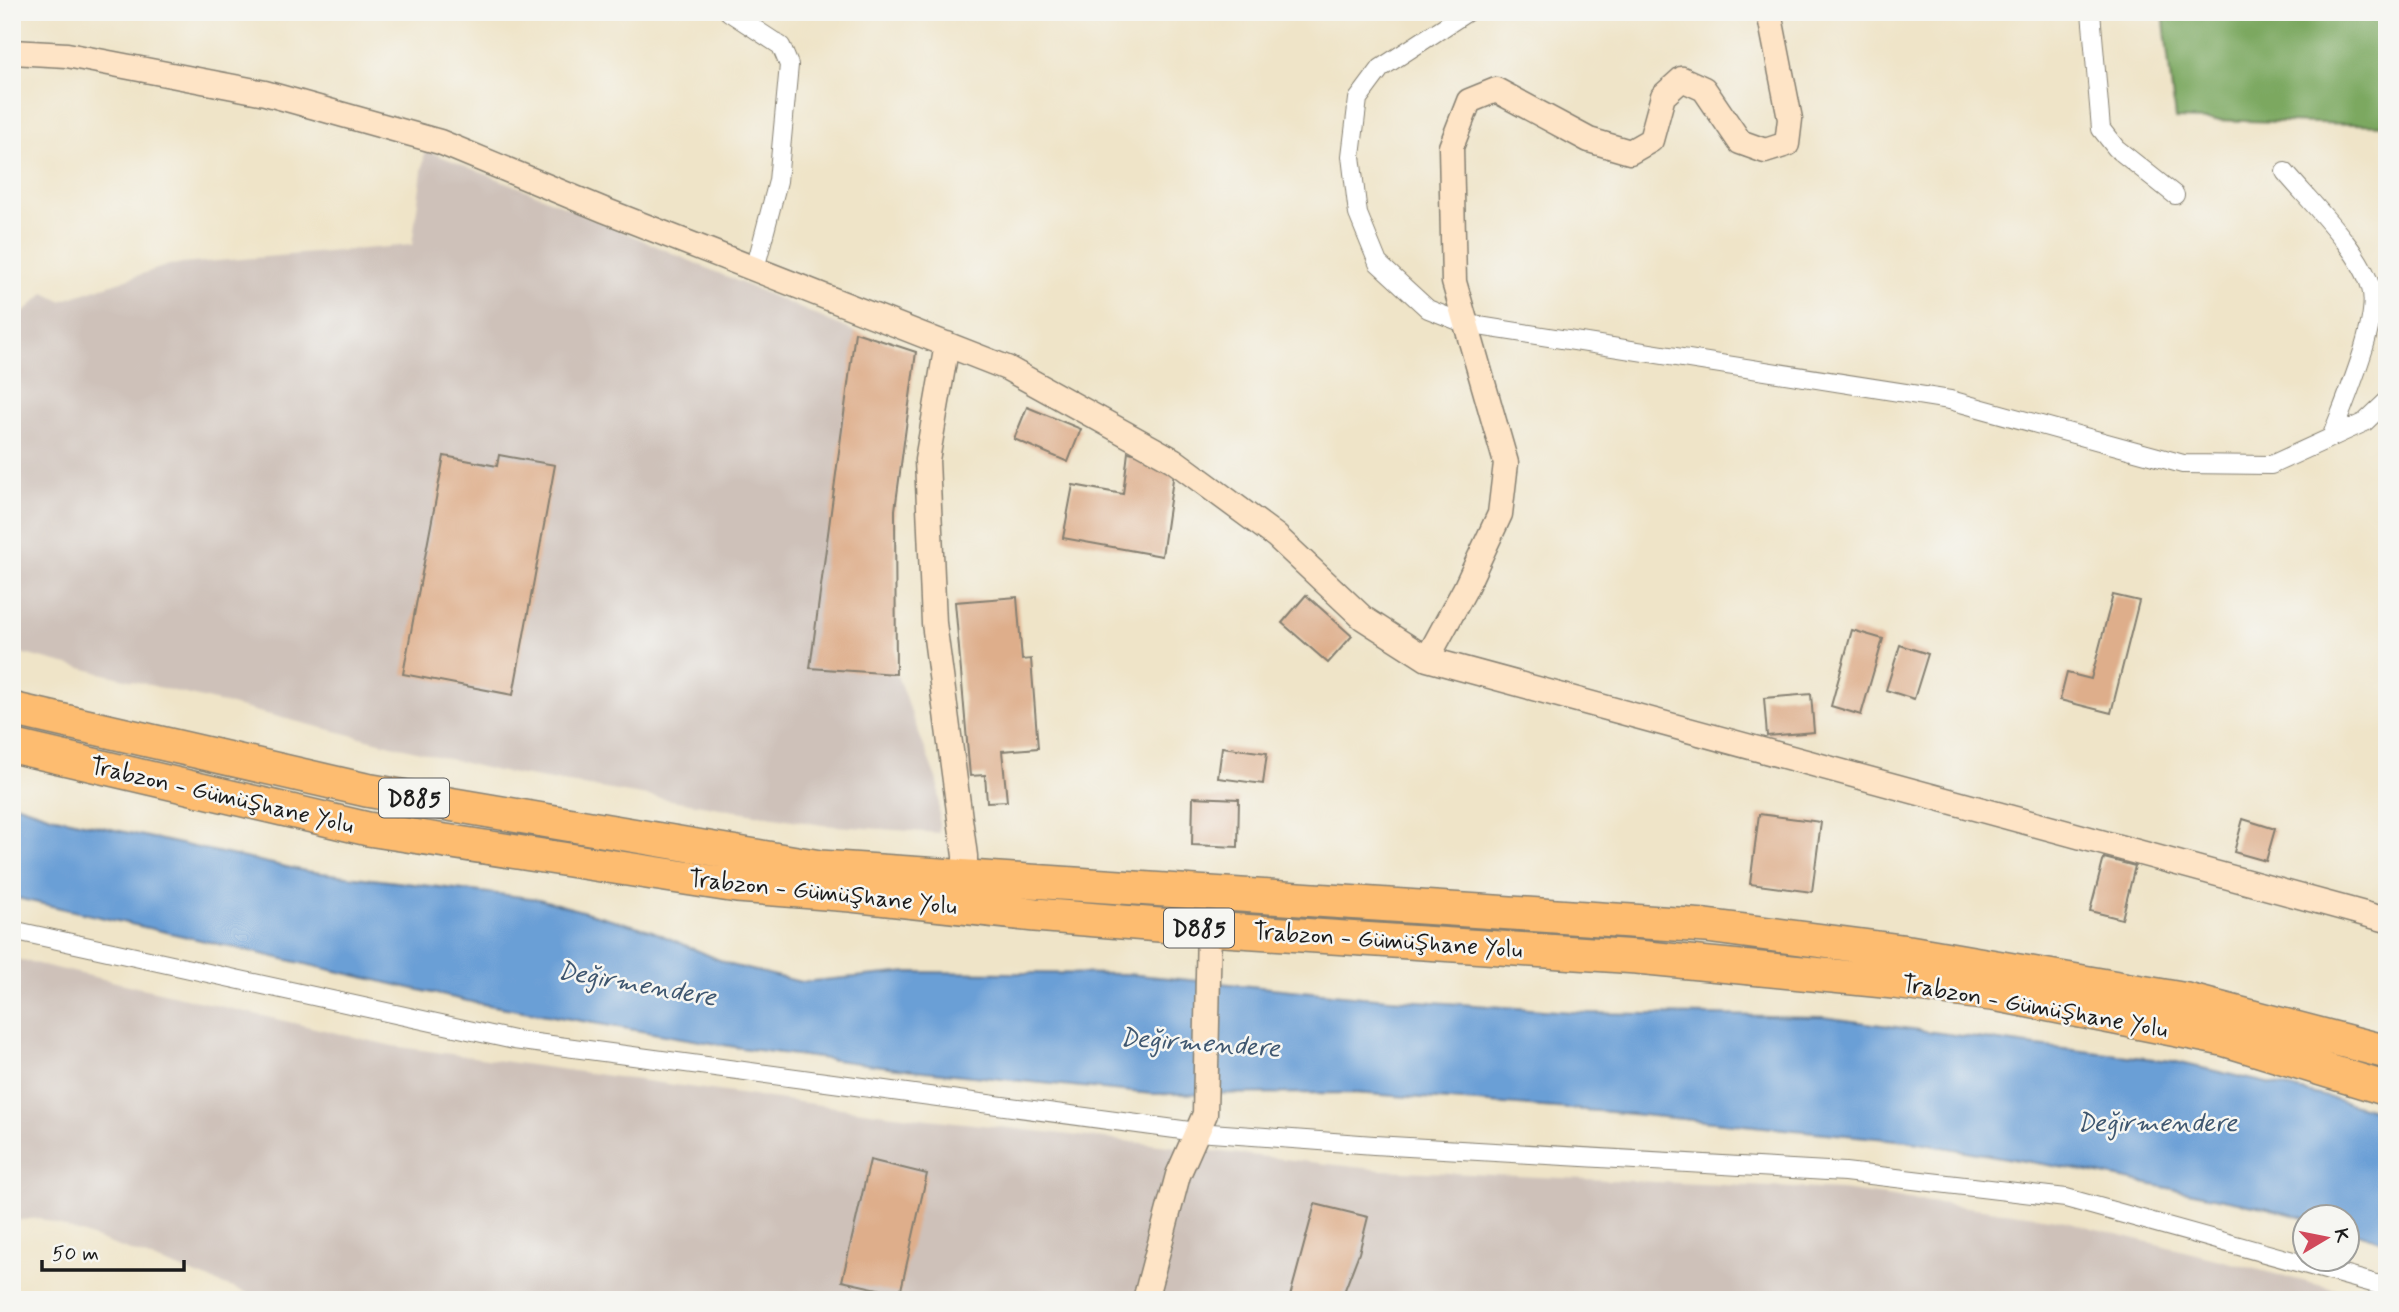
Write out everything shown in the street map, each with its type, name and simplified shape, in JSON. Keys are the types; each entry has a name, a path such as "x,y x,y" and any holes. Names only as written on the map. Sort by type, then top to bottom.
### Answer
{"highway":[{"name":"Trabzon - Gümüşhane Yolu","path":"12,709 366,790 820,867 1720,928 1909,951 2187,1000 2387,1052"},
{"name":"Trabzon - Gümüşhane Yolu","path":"12,746 368,829 737,886 1035,915 1209,942 1637,957 1999,995 2223,1039 2387,1089"}],"street":[{"path":"729,12 781,46 789,65 778,181 755,269"},
{"path":"1467,12 1381,68 1358,99 1351,156 1358,214 1378,263 1428,309 1466,324 1950,400 2183,464 2271,466 2365,422 2387,401"},
{"path":"1427,659 1465,589 1500,514 1506,463 1454,282 1451,147 1469,101 1496,90 1589,140 1630,152 1651,140 1663,96 1682,79 1704,89 1740,142 1765,151 1787,144 1790,119 1769,12"},
{"path":"2091,12 2101,129 2116,148 2175,195"},
{"path":"12,52 67,55 265,93 440,142 1007,368 1172,460 1276,536 1363,618 1427,659 2387,920"},
{"path":"2285,172 2353,253 2372,290 2371,324 2331,438"},
{"path":"947,344 927,460 934,623 965,856 965,876"},
{"path":"12,930 514,1040 1374,1145 1845,1172 2066,1198 2387,1287"},
{"path":"1145,1300 1178,1175 1201,1123 1209,942"}],"shaded area":[{"path":"425,150 531,192 855,332 916,352 895,510 896,673 939,786 939,833 822,825 497,771 12,651 12,323 45,293 61,301 169,265 412,245"},
{"path":"12,958 393,1046 885,1114 1381,1170 1841,1190 2057,1219 2378,1300 257,1300 247,1293 39,1218 12,1221"}],"green space":[{"path":"2163,12 2387,12 2387,125 2175,119"}],"water":[{"name":"Değirmendere","path":"12,803 51,816 305,871 539,899 650,930 731,965 801,982 909,972 1128,974 1362,997 1586,1013 1823,1017 2028,1045 2172,1061 2327,1097 2387,1114 2387,1242 2360,1234 2360,1204 2290,1204 2290,1214 2083,1171 1907,1141 1611,1112 1354,1093 1152,1094 913,1070 741,1048 476,1003 12,897"}],"building":[{"path":"855,332 916,352 895,510 896,674 810,668"},
{"path":"1027,407 1081,429 1068,462 1014,439"},
{"path":"1128,452 1144,455 1174,472 1162,556 1063,538 1073,485 1123,494"},
{"path":"499,455 555,465 513,695 403,674 444,456 497,466"},
{"path":"1306,595 1352,636 1328,663 1282,623"},
{"path":"2113,595 2139,601 2111,713 2060,700 2067,673 2091,679"},
{"path":"1017,597 1022,660 1031,659 1038,748 1002,751 1007,801 987,802 985,775 970,776 955,602"},
{"path":"1852,630 1883,639 1861,715 1831,706"},
{"path":"1900,645 1928,654 1914,699 1886,690"},
{"path":"1811,694 1814,732 1767,736 1764,698"},
{"path":"1222,747 1267,753 1263,784 1218,778"},
{"path":"1193,797 1239,799 1238,847 1192,845"},
{"path":"1759,814 1821,822 1812,892 1750,884"},
{"path":"2243,819 2275,829 2266,861 2234,852"},
{"path":"2104,858 2135,866 2122,919 2090,911"},
{"path":"870,1160 927,1174 900,1294 842,1281"},
{"path":"1315,1204 1368,1217 1359,1253 1341,1300 1289,1300"}]}
